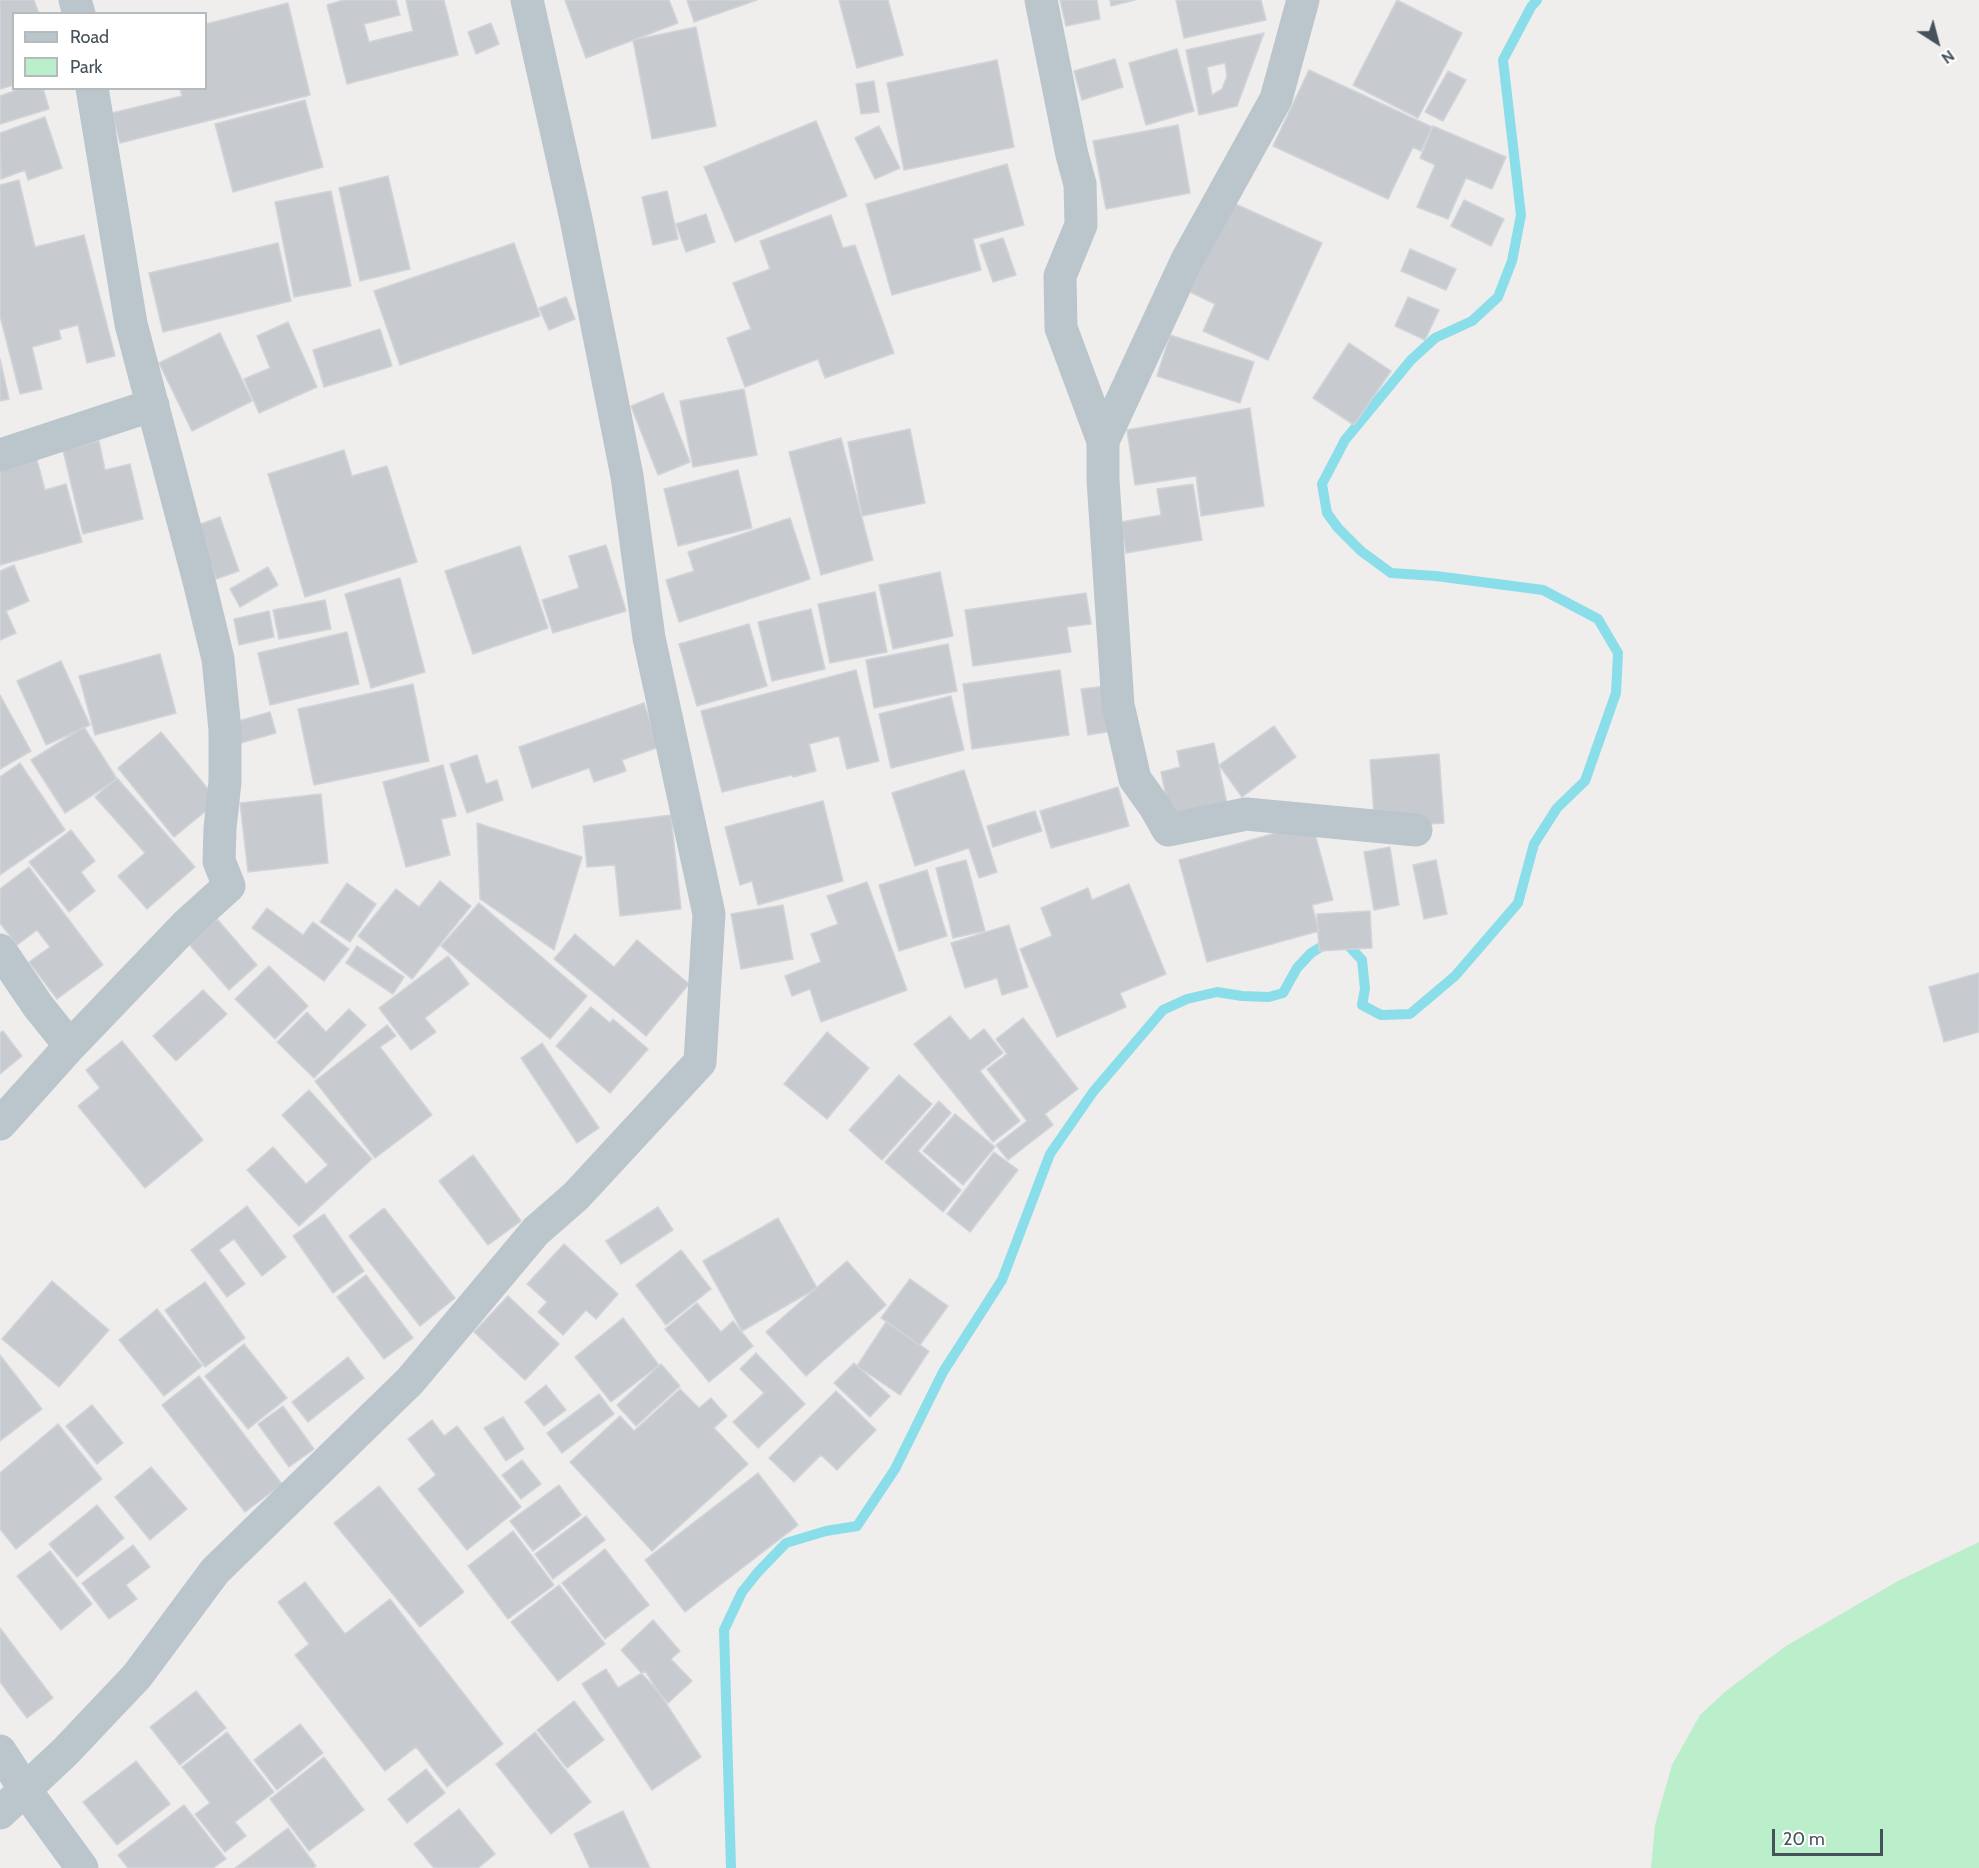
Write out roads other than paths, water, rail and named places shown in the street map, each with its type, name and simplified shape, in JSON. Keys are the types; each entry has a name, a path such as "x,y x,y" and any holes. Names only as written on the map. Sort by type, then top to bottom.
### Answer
{"street":[{"path":"0,1813 26,1791 137,1676 215,1571 410,1381 536,1231 576,1196 700,1062 709,914 649,639 627,476 576,219 527,0"},
{"path":"1041,0 1072,155 1080,184 1081,225 1060,276 1061,328 1103,441 1103,492 1118,705 1136,779 1168,830 1246,814 1416,830"},
{"path":"1103,441 1187,260 1276,99 1303,0"},
{"path":"0,1124 70,1046 188,924 229,886 219,861 225,783 225,730 218,659 200,581 131,324 92,90"},
{"path":"0,455 153,405"},
{"path":"0,950 38,1006 70,1046"},
{"path":"0,1751 82,1868"}],"waterway":[{"path":"731,1868 724,1630 742,1592 786,1543 826,1531 857,1526 895,1469 943,1372 1002,1280 1050,1154 1093,1092 1163,1010 1187,999 1217,992 1269,997 1283,993 1297,968 1311,953 1334,939 1346,943 1362,960 1365,989 1362,1005 1381,1015 1410,1014 1455,976 1518,903 1534,844 1557,808 1585,781 1616,693 1618,653 1598,619 1543,590 1436,576 1391,573 1361,551 1338,528 1327,513 1322,484 1345,440 1411,360 1435,338 1472,321 1498,297 1512,261 1521,215 1503,60 1537,0"}]}
